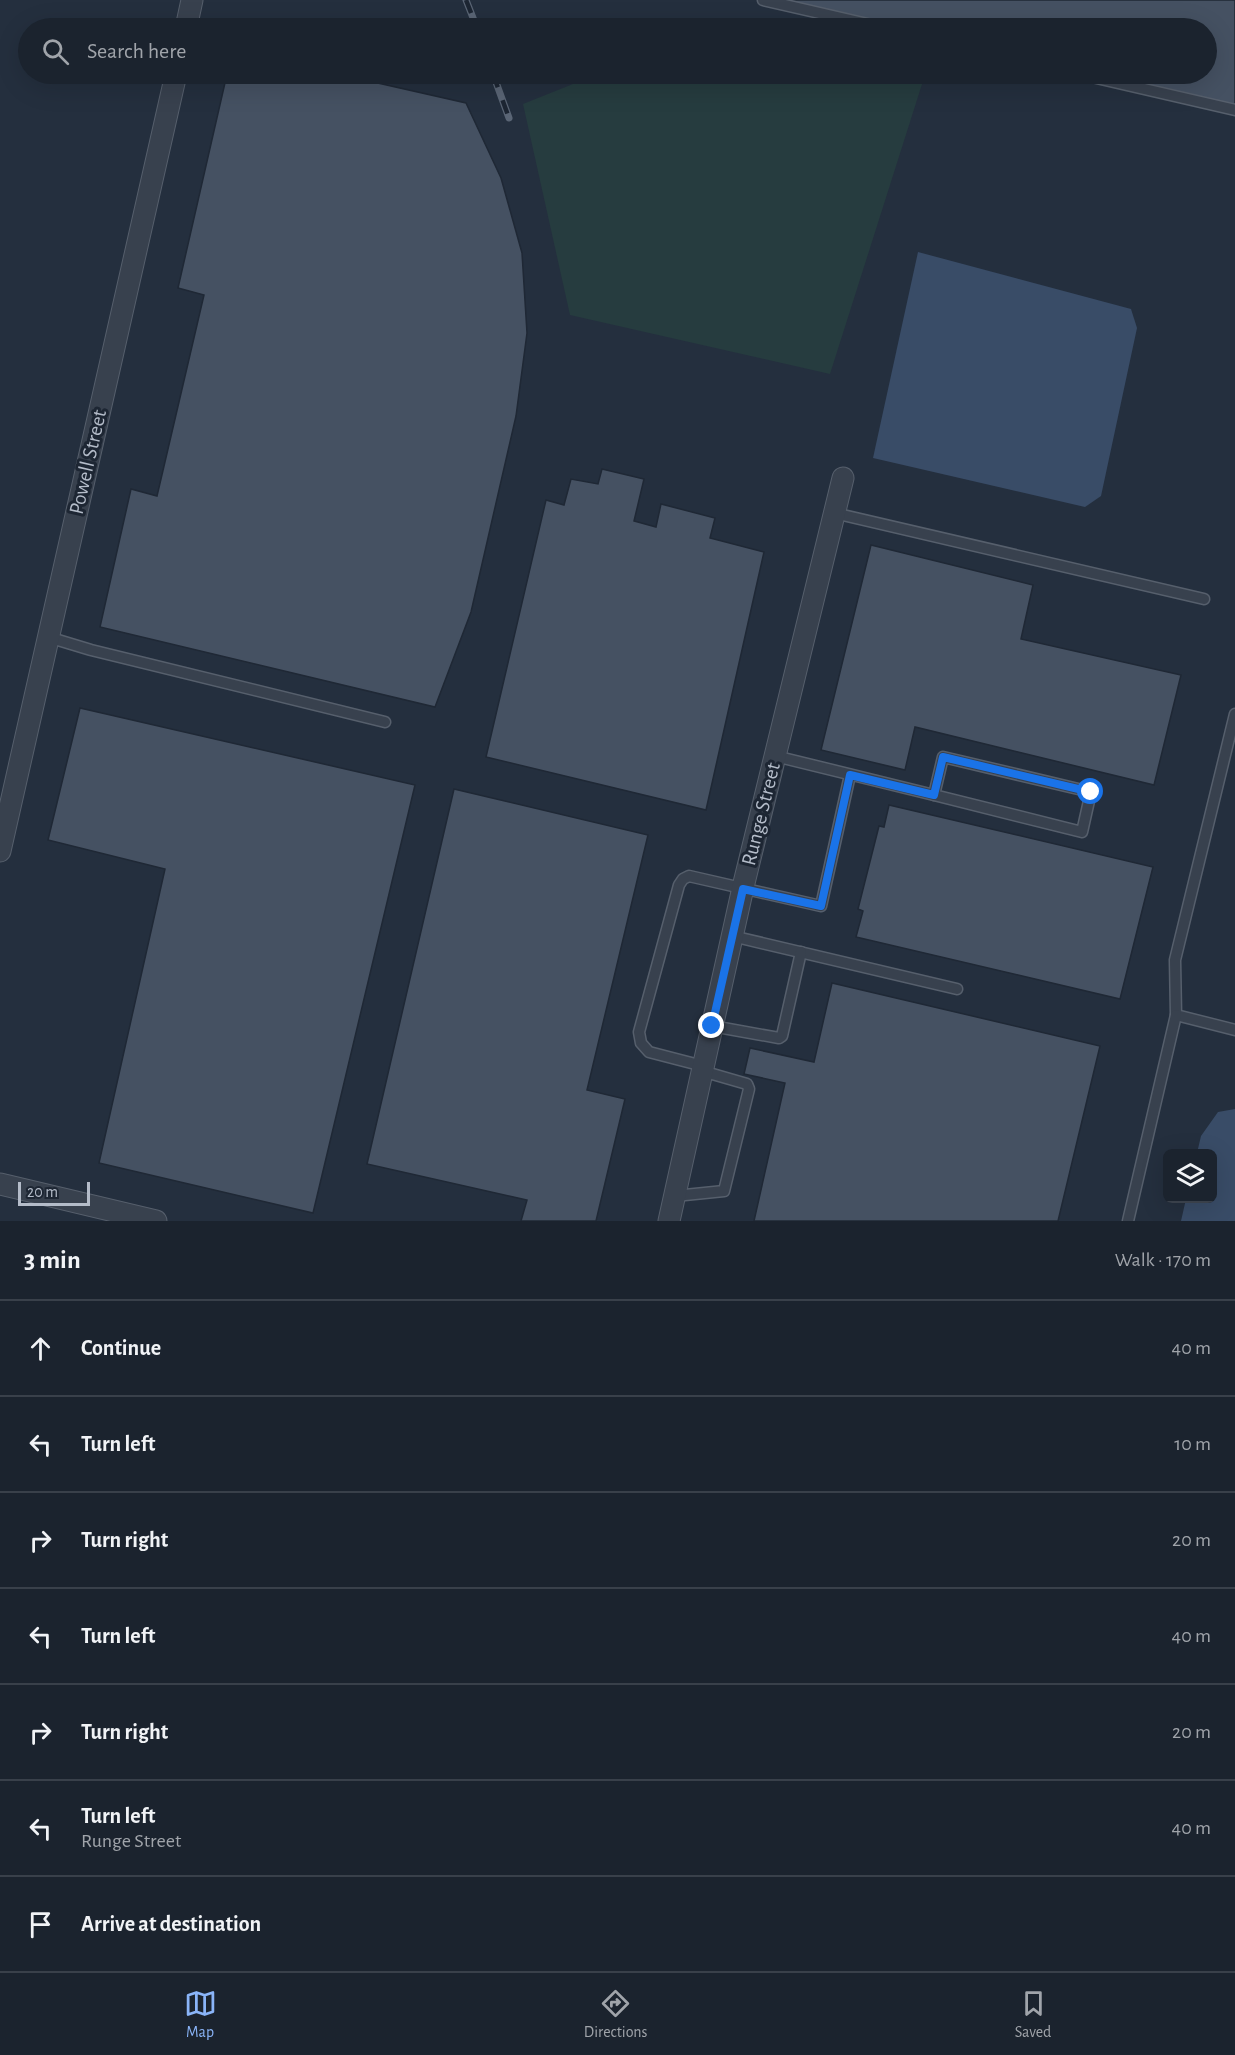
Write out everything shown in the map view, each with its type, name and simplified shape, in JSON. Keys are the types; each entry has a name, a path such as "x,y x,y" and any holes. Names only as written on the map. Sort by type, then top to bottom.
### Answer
{"street":[{"path":"188,18 192,0"},
{"name":"Powell Street","path":"0,851 174,84"},
{"name":"Runge Street","path":"669,1221 743,889 843,478"},
{"path":"0,1184 156,1221"}],"lane":[{"path":"763,0 841,18"},
{"path":"1122,84 1235,110"},
{"path":"834,513 1204,599"},
{"path":"48,637 385,722"},
{"path":"1128,1221 1176,1016 1175,960 1235,714"},
{"path":"775,756 1082,832 1091,792 943,757 934,795"},
{"path":"675,1196 724,1191 749,1089 747,1084 649,1052 641,1043 639,1032 679,885 689,876 821,906 850,775"},
{"path":"732,936 957,989"},
{"path":"712,1026 779,1038 782,1036 801,952"},
{"path":"1176,1016 1235,1030"}],"green space":[{"path":"573,84 922,84 830,374 570,315 523,104"}],"water":[{"path":"918,252 1131,309 1137,328 1101,496 1085,507 873,458"},
{"path":"1235,1109 1235,1221 1181,1221 1185,1203 1217,1203 1217,1149 1198,1149 1201,1136 1218,1112"}],"building":[{"path":"768,0 1235,0 1235,109 1126,84 1217,84 1217,18 846,18"},
{"path":"225,84 382,84 466,103 501,178 522,253 527,333 516,416 471,612 435,707 100,627 131,489 157,496 204,295 178,288"},
{"path":"602,469 644,479 634,521 656,527 661,504 715,518 710,538 764,552 706,810 486,757 546,500 564,505 571,479 598,484"},
{"path":"871,545 1033,585 1021,639 1181,675 1154,785 915,727 905,770 821,750"},
{"path":"80,708 415,785 313,1213 99,1163 165,869 48,840"},
{"path":"454,789 648,835 587,1090 625,1099 596,1221 521,1221 527,1200 367,1164"},
{"path":"889,805 1153,867 1120,999 856,937 863,911 858,909 879,826 884,827"},
{"path":"832,983 1100,1046 1058,1221 754,1221 785,1083 744,1074 750,1048 814,1062"}],"railway":[{"path":"466,0 473,18"},
{"path":"497,84 509,118"}],"route":[{"path":"712,1026 743,889 821,906 850,775 934,795 943,757 1091,792"}]}
